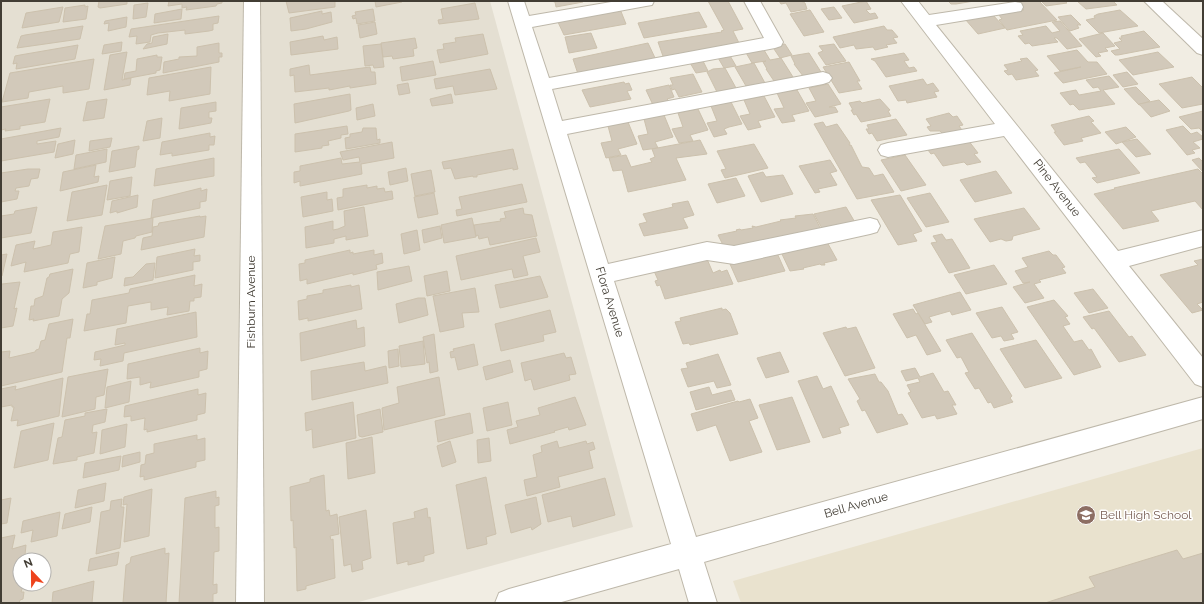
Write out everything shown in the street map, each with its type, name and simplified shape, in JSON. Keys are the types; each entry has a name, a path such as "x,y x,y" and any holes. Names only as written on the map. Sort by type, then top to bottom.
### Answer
{"street":[{"name":"Fishburn Avenue","path":"250,603 252,1"},
{"name":"Flora Avenue","path":"516,1 704,603"},
{"path":"522,23 646,1"},
{"path":"542,85 775,42 752,1"},
{"name":"Pine Avenue","path":"910,1 1203,376"},
{"path":"1152,1 1203,49"},
{"path":"925,21 1015,6"},
{"path":"555,128 823,78"},
{"path":"888,150 1009,128"},
{"path":"601,275 707,251 734,255 870,226"},
{"path":"1114,261 1203,238"},
{"name":"Bell Avenue","path":"509,603 1203,408"}],"shaded area":[{"path":"1,1 490,1 633,527 355,603 1,603"},
{"name":"Bell High School","path":"1203,448 1203,603 741,603 733,581"}],"building":[{"path":"99,1 127,1 127,4 100,8 98,7"},
{"path":"169,1 222,1 222,3 217,4 216,6 186,10 187,7 182,8 182,4 168,6"},
{"path":"286,1 335,1 335,7 289,13"},
{"path":"375,1 402,1 402,2 376,7"},
{"path":"551,1 583,2 556,7 555,2"},
{"path":"708,1 728,1 743,29 733,31 740,45 664,59 658,42 722,32 721,31 724,30"},
{"path":"779,1 801,1 805,3 807,9 791,12 786,3 781,4"},
{"path":"866,1 871,9 866,10 870,14 875,13 878,18 854,23 842,6"},
{"path":"948,1 974,1 951,4"},
{"path":"1039,1 1057,20 1007,30 999,20 1002,19 999,15 1024,10 1016,2"},
{"path":"1041,1 1065,1 1067,3 1046,6"},
{"path":"1077,1 1113,1 1117,5 1086,9"},
{"path":"148,3 146,17 133,19 134,5"},
{"path":"475,3 479,19 439,24 438,20 443,19 441,9"},
{"path":"85,5 85,7 88,6 86,19 63,22 65,8"},
{"path":"63,7 59,22 22,28 26,13"},
{"path":"834,7 842,18 829,20 821,9"},
{"path":"182,9 181,19 154,23 155,14"},
{"path":"373,9 375,21 357,24 356,18 353,19 352,16 356,15 355,12"},
{"path":"620,9 626,24 564,35 557,20"},
{"path":"810,10 824,32 804,36 790,14"},
{"path":"1120,10 1138,26 1099,33 1086,20 1095,18 1094,16 1098,14"},
{"path":"322,11 322,14 331,12 332,22 306,29 291,31 290,18"},
{"path":"699,12 707,27 644,38 638,23"},
{"path":"992,14 1005,28 978,34 965,19"},
{"path":"1071,15 1081,25 1077,25 1079,28 1070,31 1058,17"},
{"path":"219,16 218,23 213,24 213,30 209,31 185,34 185,30 158,33 151,35 150,42 136,44 137,36 129,37 131,29"},
{"path":"127,17 126,27 108,31 109,23 104,24 105,21"},
{"path":"1060,21 1082,46 1067,49 1057,38 1054,38 1058,42 1032,46 1029,43 1025,44 1018,36 1023,35 1020,31 1046,26 1052,33 1060,31 1052,22"},
{"path":"375,22 377,34 360,38 358,25"},
{"path":"83,26 80,39 17,48 21,36"},
{"path":"884,26 887,30 892,30 898,37 893,38 897,43 886,45 888,47 875,50 873,47 856,49 854,45 840,48 833,37"},
{"path":"1144,31 1160,47 1118,55 1115,55 1111,51 1120,49 1114,43 1122,41 1119,38 1122,38 1121,36"},
{"path":"591,33 597,48 569,53 565,37"},
{"path":"1103,33 1115,46 1105,48 1108,51 1098,53 1101,56 1096,57 1079,39"},
{"path":"168,34 167,44 143,49 147,44 152,43 153,37"},
{"path":"483,34 488,54 440,63 437,50 444,49 443,44 456,42 455,38"},
{"path":"323,36 324,40 337,37 338,49 291,55 290,42"},
{"path":"415,38 417,48 413,49 414,56 393,59 392,56 383,57 381,43"},
{"path":"122,42 121,51 102,54 104,45"},
{"path":"219,43 219,53 222,53 222,57 219,57 219,62 163,73 164,62 179,59 179,57 197,56 197,47"},
{"path":"648,43 656,60 578,74 573,59"},
{"path":"381,44 384,67 374,68 373,65 365,66 363,46"},
{"path":"785,44 792,55 780,58 772,46"},
{"path":"834,44 846,61 826,65 818,53 823,51 819,46"},
{"path":"78,45 75,59 16,69 17,63 13,64 15,56"},
{"path":"764,50 770,60 781,58 793,77 774,81 763,62 766,61 752,63 745,51"},
{"path":"1077,50 1088,62 1097,62 1107,74 1063,83 1054,73 1081,67 1060,71 1047,56"},
{"path":"127,52 122,80 131,78 130,85 104,90 110,55"},
{"path":"1158,52 1174,67 1133,75 1119,60"},
{"path":"809,53 821,72 803,76 794,64 791,56"},
{"path":"904,53 909,60 904,61 909,68 914,67 917,71 886,77 875,61 871,59"},
{"path":"729,54 736,66 724,68 717,56"},
{"path":"157,55 157,57 162,57 160,70 156,71 156,73 124,79 125,73 136,71 137,59"},
{"path":"1027,58 1038,70 1035,71 1039,76 1016,80 1012,74 1008,75 1004,71 1008,70 1004,65 1022,61 1020,59"},
{"path":"94,59 89,89 63,93 63,86 29,92 28,98 2,102 10,73"},
{"path":"702,59 708,71 696,73 689,61"},
{"path":"433,61 436,75 402,81 400,67"},
{"path":"849,62 860,81 857,81 862,89 839,93 823,67"},
{"path":"754,63 765,83 746,86 735,67"},
{"path":"309,65 310,75 370,67 371,72 375,72 376,84 350,88 350,86 329,90 329,88 295,92 294,75 290,76 290,69"},
{"path":"211,67 210,94 169,101 170,91 147,95 149,78"},
{"path":"725,68 736,88 717,92 707,72 713,69"},
{"path":"490,69 497,89 455,95 453,86 436,89 434,79"},
{"path":"1127,72 1138,84 1123,87 1113,75"},
{"path":"693,74 702,92 679,97 675,89 672,90 670,85 673,85 670,78"},
{"path":"1109,76 1119,87 1103,90 1115,104 1079,110 1073,104 1070,105 1060,93 1076,90 1079,95 1101,91 1098,87 1093,88 1086,80"},
{"path":"1192,77 1203,88 1203,104 1182,108 1159,84"},
{"path":"923,79 927,85 933,83 939,91 934,92 937,97 907,103 906,100 898,101 889,86"},
{"path":"624,82 625,84 629,83 632,90 627,91 631,99 590,107 582,90"},
{"path":"408,83 410,93 399,95 397,85"},
{"path":"828,84 841,104 829,107 835,107 838,112 815,117 806,103 816,101 809,88"},
{"path":"669,85 674,97 667,99 669,101 653,105 646,90"},
{"path":"1136,87 1150,101 1139,105 1124,89"},
{"path":"797,90 809,111 792,115 795,121 782,123 774,109 784,108 777,93"},
{"path":"350,94 351,110 295,123 294,104"},
{"path":"451,94 453,103 432,106 430,99"},
{"path":"764,96 775,117 758,121 761,127 748,130 740,116 750,114 744,100"},
{"path":"50,99 45,122 20,126 20,129 5,131 6,129 1,130 1,107"},
{"path":"107,99 104,118 83,121 87,102"},
{"path":"880,99 890,110 888,111 891,116 861,122 856,114 854,115 849,103 860,101 862,103"},
{"path":"1159,100 1170,111 1151,117 1139,104"},
{"path":"216,102 216,111 209,112 209,118 212,118 211,123 179,129 181,108"},
{"path":"731,102 742,124 724,129 727,134 714,137 707,123 717,121 711,106"},
{"path":"373,104 375,116 357,120 356,108"},
{"path":"698,109 708,130 690,135 693,141 679,143 672,129 683,127 678,113"},
{"path":"1203,111 1203,132 1199,128 1191,129 1179,117"},
{"path":"949,113 953,117 957,116 963,125 959,126 962,130 943,134 940,131 930,131 927,127 931,126 926,119"},
{"path":"664,115 673,137 655,142 658,148 643,150 638,136 648,134 644,119"},
{"path":"1089,116 1094,121 1091,122 1101,133 1081,138 1083,141 1064,145 1054,132 1056,132 1051,125"},
{"path":"162,118 160,138 143,141 147,121"},
{"path":"896,119 907,135 877,141 872,133 869,134 866,129 869,129 867,125"},
{"path":"628,122 637,144 618,149 621,155 606,158 601,143 612,141 608,126"},
{"path":"823,122 826,127 837,124 850,143 849,145 851,145 862,167 869,168 874,176 883,174 894,192 857,199 814,124"},
{"path":"347,126 348,134 341,135 341,138 328,141 329,145 322,146 322,148 295,152 295,134"},
{"path":"1183,126 1191,134 1197,132 1203,137 1203,139 1193,142 1200,148 1192,150 1195,153 1187,155 1166,130"},
{"path":"1126,127 1136,137 1116,144 1105,132"},
{"path":"61,128 59,137 37,141 37,144 56,141 54,152 1,161 1,139"},
{"path":"363,128 376,128 377,140 380,139 380,143 346,149 345,138 350,137 350,134 362,132"},
{"path":"210,133 210,137 215,136 214,145 209,145 209,150 172,156 172,153 160,155 162,142"},
{"path":"112,138 110,147 89,151 90,141"},
{"path":"1137,139 1151,154 1136,157 1122,142"},
{"path":"75,140 73,154 55,158 58,144"},
{"path":"700,140 707,154 676,158 686,180 628,192 622,170 613,171 609,158 626,155 631,167 652,162 650,159 655,157 652,149"},
{"path":"968,140 978,153 974,154 981,162 967,165 964,162 943,166 934,153 931,154 928,150"},
{"path":"392,142 394,158 361,164 362,174 300,186 300,181 294,183 294,172 300,171 300,166 341,158 342,164 360,162 359,157 343,160 340,152"},
{"path":"754,144 768,168 725,178 721,170 726,169 717,151"},
{"path":"139,146 139,149 137,150 135,167 109,172 112,151"},
{"path":"107,149 106,162 74,169 76,155"},
{"path":"513,149 518,169 513,170 513,168 477,175 477,177 473,176 455,179 451,168 444,169 442,162"},
{"path":"1119,149 1140,173 1097,183 1092,178 1097,177 1085,162 1080,163 1076,158"},
{"path":"905,155 926,185 901,191 881,160"},
{"path":"214,158 214,176 154,186 156,169"},
{"path":"1199,158 1203,162 1203,172 1192,160"},
{"path":"830,160 837,171 830,173 837,185 818,189 820,192 815,193 799,166"},
{"path":"96,165 94,177 99,176 98,182 60,191 63,172"},
{"path":"406,168 408,181 390,185 388,172"},
{"path":"28,169 40,169 38,178 31,179 29,186 16,188 15,191 19,191 17,199 1,202 1,173"},
{"path":"1198,169 1203,174 1203,210 1195,201 1151,211 1159,221 1123,229 1094,194 1115,189 1114,188"},
{"path":"431,170 435,192 415,196 411,174"},
{"path":"996,171 1012,193 975,202 960,180"},
{"path":"763,172 766,177 783,175 793,194 761,202 748,176"},
{"path":"132,177 130,196 107,200 110,181"},
{"path":"736,178 745,196 717,203 708,184"},
{"path":"522,184 527,202 457,216 456,210 462,209 459,197"},
{"path":"107,185 102,215 67,221 72,192"},
{"path":"367,185 367,188 377,186 377,189 384,188 385,192 392,191 393,199 338,210 337,198 343,197 343,189"},
{"path":"201,188 201,191 207,189 206,201 200,202 200,208 151,218 153,200"},
{"path":"327,192 327,200 332,199 333,211 303,217 301,197"},
{"path":"434,193 438,214 418,218 414,197"},
{"path":"930,193 949,222 926,227 907,198"},
{"path":"138,195 137,207 117,213 117,211 110,213 112,201"},
{"path":"900,195 922,231 913,234 917,241 898,245 871,200"},
{"path":"688,201 694,215 683,218 688,228 644,236 639,224 647,222 643,214 673,207 672,204"},
{"path":"37,207 31,233 1,238 1,216 14,214 15,211"},
{"path":"364,207 368,236 346,240 346,236 334,239 334,243 306,248 305,227 333,221 333,230 338,229 345,226 344,211"},
{"path":"846,207 856,224 824,232 814,214"},
{"path":"523,208 524,214 532,215 537,236 490,245 488,237 479,239 478,235 476,236 474,225 501,221 500,219 506,218 504,212"},
{"path":"1024,208 1040,229 1013,236 1012,240 1006,241 1001,239 990,242 974,219"},
{"path":"813,214 822,231 732,247 724,247 718,235 740,229 753,228 752,226 756,227 781,221 780,220 796,218 795,216"},
{"path":"206,216 204,237 141,250 143,238 152,236 153,227 158,226 159,223"},
{"path":"153,218 152,232 123,241 121,254 98,259 105,226"},
{"path":"472,218 476,237 444,243 441,225"},
{"path":"440,226 442,238 424,243 422,230"},
{"path":"82,227 79,252 70,254 68,263 24,272 26,262 11,266 16,245 35,241 33,249 51,245 53,232"},
{"path":"417,230 420,250 404,254 401,234"},
{"path":"942,234 946,240 952,239 970,268 949,273 931,243 937,242 933,236"},
{"path":"536,238 540,252 523,256 528,275 514,278 512,269 461,280 456,256"},
{"path":"827,242 837,260 824,263 825,265 820,264 803,268 804,269 790,271 781,252"},
{"path":"195,249 194,256 200,255 200,261 193,262 193,270 155,278 157,257"},
{"path":"350,250 350,253 353,252 353,254 374,250 374,255 382,253 383,263 376,265 377,269 353,275 353,273 307,284 307,279 300,281 299,264 305,263 305,260"},
{"path":"1049,251 1053,255 1056,255 1065,267 1062,268 1066,273 1039,280 1041,282 1034,284 1044,298 1025,303 1013,287 1030,282 1023,283 1015,271 1028,267 1022,258"},
{"path":"777,253 785,271 738,282 730,264"},
{"path":"7,254 2,276 1,276 1,255"},
{"path":"115,257 112,278 97,282 97,285 83,288 87,263"},
{"path":"707,259 713,273 720,270 721,272 727,270 733,284 665,299 660,285 657,286 655,281 658,280 654,271"},
{"path":"1203,259 1203,302 1197,304 1203,310 1192,313 1160,275 1198,265 1194,261"},
{"path":"155,263 153,280 124,286 125,278 133,277 146,264"},
{"path":"994,265 1007,284 966,294 954,275"},
{"path":"409,266 412,281 378,290 377,272"},
{"path":"73,269 69,293 62,299 59,316 33,321 34,319 29,320 31,306 34,306 35,299 43,296 47,278 50,274"},
{"path":"447,271 450,291 427,296 424,276"},
{"path":"195,275 194,286 202,284 201,297 194,298 194,301 190,301 189,311 167,315 168,307 151,310 151,302 128,306 126,323 84,331 87,314 90,314 92,300 129,293 130,289"},
{"path":"540,276 548,297 500,308 495,285"},
{"path":"20,282 14,309 17,308 13,326 1,328 1,286 2,284"},
{"path":"351,285 351,287 359,285 362,309 308,321 308,318 299,320 298,301 307,299 307,296 323,293 323,290"},
{"path":"475,288 479,312 462,313 464,327 440,332 433,296"},
{"path":"1093,289 1108,308 1089,313 1074,293"},
{"path":"960,292 971,310 952,315 950,311 929,317 932,322 925,324 913,305"},
{"path":"418,298 425,298 428,315 399,323 396,304"},
{"path":"1054,300 1068,316 1065,317 1070,324 1063,326 1074,342 1082,340 1089,350 1091,349 1101,367 1074,375 1027,307"},
{"path":"1002,307 1018,332 1011,334 1014,339 1004,341 1001,336 992,338 976,313"},
{"path":"722,308 722,310 726,309 730,313 738,334 690,345 689,343 683,344 675,322 681,321 680,318"},
{"path":"913,309 916,314 918,313 941,351 927,355 916,335 907,338 893,314"},
{"path":"550,310 556,332 543,335 544,341 501,351 495,324"},
{"path":"1109,311 1129,337 1132,336 1146,355 1119,362 1094,328 1092,329 1083,317"},
{"path":"196,312 197,337 124,353 123,361 100,366 101,359 94,360 95,352 125,345 125,343 115,345 117,329"},
{"path":"73,319 70,338 67,338 62,372 1,386 1,352 10,351 9,358 35,352 39,349 41,341 45,340 49,324"},
{"path":"356,320 357,329 364,327 365,346 301,361 300,333"},
{"path":"846,327 847,329 856,327 875,368 845,376 823,333"},
{"path":"972,333 1012,396 1010,398 1013,402 994,408 991,402 988,403 979,388 975,389 965,373 969,372 961,357 957,358 946,340"},
{"path":"434,334 438,371 430,373 423,337"},
{"path":"1036,340 1062,378 1025,388 1000,349"},
{"path":"423,341 425,364 401,367 399,346"},
{"path":"474,344 478,365 458,370 455,357 451,358 450,352 454,351 453,349"},
{"path":"200,348 200,353 208,351 207,369 199,371 199,377 150,388 151,382 140,385 140,377 127,379 128,364"},
{"path":"398,349 399,366 389,368 388,351"},
{"path":"780,352 789,372 766,378 757,358"},
{"path":"564,353 566,358 571,357 576,374 569,375 570,380 534,390 531,379 525,381 521,363"},
{"path":"718,354 731,385 717,388 714,381 688,387 681,369 688,368 686,363"},
{"path":"510,360 513,372 486,380 483,367"},
{"path":"364,362 365,371 386,366 388,383 312,400 311,371"},
{"path":"915,368 920,377 933,373 944,392 948,391 956,405 952,405 957,414 937,419 935,415 922,418 908,393 911,392 907,385 920,382 918,378 906,381 901,371"},
{"path":"108,369 104,395 96,397 95,409 62,417 68,377"},
{"path":"875,374 879,382 881,382 888,391 898,415 902,414 908,424 877,433 865,410 862,411 857,401 860,399 848,379"},
{"path":"817,376 823,389 831,386 849,425 839,428 841,433 823,438 798,381"},
{"path":"439,377 445,415 384,430 382,408 399,403 397,387"},
{"path":"63,378 59,416 17,426 18,420 11,421 14,407 12,407 12,405 1,407 1,389 16,386 15,390"},
{"path":"131,381 129,402 105,408 107,387"},
{"path":"709,387 712,395 731,390 735,400 696,410 690,392"},
{"path":"198,389 198,395 206,393 205,413 197,415 197,420 147,432 147,429 144,430 145,418 131,421 131,416 124,417 125,406"},
{"path":"575,397 586,425 569,430 568,427 510,444 507,430 518,427 516,421 540,415 538,408"},
{"path":"792,397 810,442 777,450 759,405"},
{"path":"750,399 758,418 749,421 762,452 730,461 716,425 697,431 691,414"},
{"path":"353,402 356,438 313,448 312,429 306,431 305,413"},
{"path":"508,402 512,425 487,431 483,408"},
{"path":"107,409 105,422 93,425 92,433 97,432 94,453 77,457 77,460 53,464 58,438 62,437 65,420 85,416 85,413"},
{"path":"380,409 383,432 362,437 359,436 357,415"},
{"path":"470,413 473,433 438,442 435,421"},
{"path":"54,423 48,460 14,468 21,431"},
{"path":"127,424 125,447 100,454 102,430"},
{"path":"197,435 197,440 205,438 205,460 196,462 196,467 144,480 144,476 140,477 141,465 145,464 146,455 154,453 154,444"},
{"path":"372,437 375,473 348,479 346,443"},
{"path":"489,438 491,461 478,463 477,440"},
{"path":"450,441 456,462 442,467 437,446"},
{"path":"557,441 559,448 586,441 587,444 593,442 595,449 589,451 593,468 558,477 560,487 527,496 524,480 537,477 533,455 542,452 541,446"},
{"path":"140,452 140,462 122,467 123,456"},
{"path":"121,456 119,470 83,478 85,463"},
{"path":"324,475 326,511 329,510 330,516 337,514 339,534 330,536 331,540 333,539 335,578 306,586 306,589 297,591 296,547 294,548 293,520 291,521 290,487 310,482 310,479"},
{"path":"486,477 496,534 486,537 487,544 467,549 456,485"},
{"path":"605,478 615,515 573,527 571,516 548,522 542,495"},
{"path":"106,483 104,501 75,508 78,490"},
{"path":"152,489 149,536 124,542 127,504 123,505 124,497"},
{"path":"216,491 216,498 219,497 219,505 215,506 215,528 219,527 219,551 214,552 213,585 217,584 217,593 213,594 213,602 179,603 185,498"},
{"path":"536,497 541,524 532,530 531,527 511,533 505,505"},
{"path":"11,498 7,523 1,524 1,500"},
{"path":"122,499 121,507 124,507 120,548 96,554 101,512 110,510 111,501"},
{"path":"92,507 90,522 62,529 65,514"},
{"path":"427,508 428,518 430,517 434,553 424,556 424,561 408,565 408,561 397,564 393,523 415,518 414,512"},
{"path":"366,510 371,558 362,561 363,569 352,572 351,564 344,566 339,517"},
{"path":"60,512 57,536 31,542 33,530 21,533 23,521"},
{"path":"15,535 12,549 26,545 25,552 12,552 12,592 24,592 23,599 20,600 19,603 1,603 1,538"},
{"path":"165,548 165,554 169,553 166,603 123,603 126,565 130,563 131,557"},
{"path":"1177,550 1183,559 1203,553 1203,603 1045,603 1095,587 1089,577"},
{"path":"119,552 117,565 88,571 90,559"},
{"path":"94,581 92,603 52,603 53,592"}],"place":[{"name":"Bell High School","path":"1086,515"}]}
